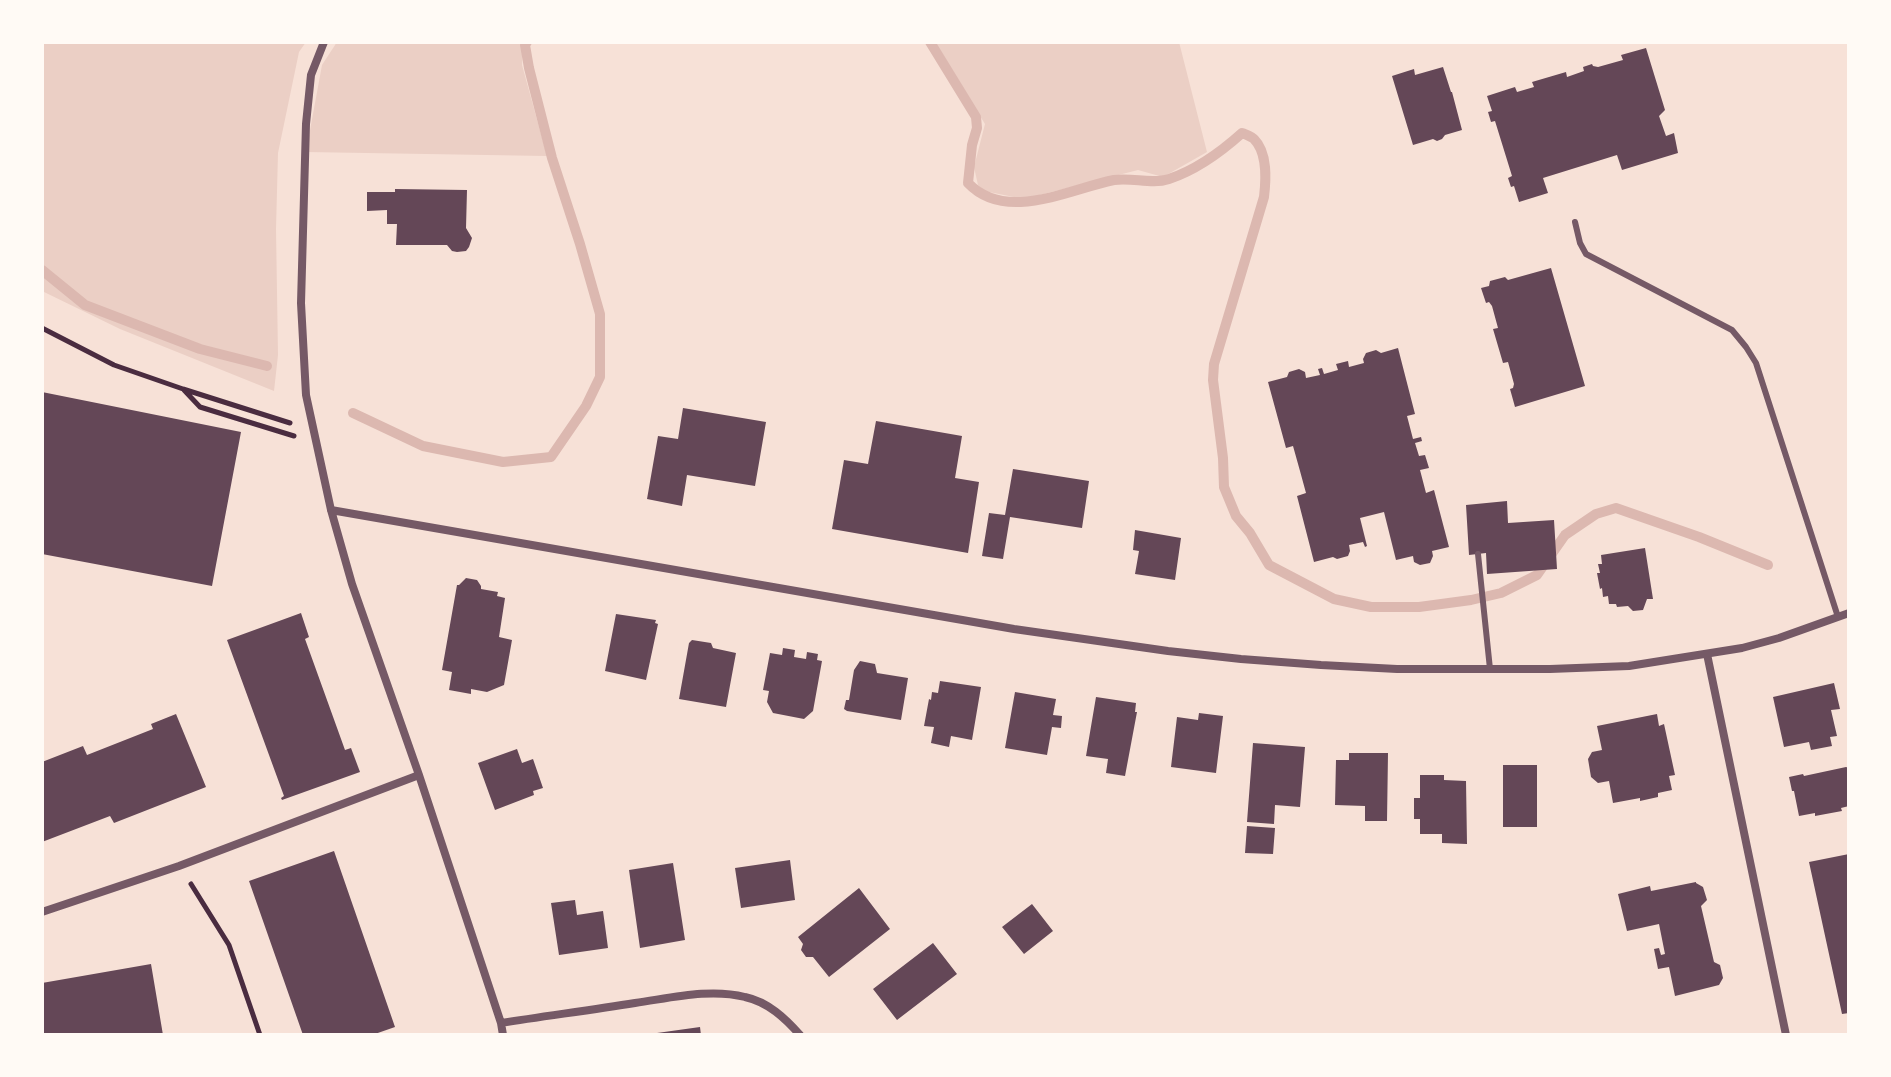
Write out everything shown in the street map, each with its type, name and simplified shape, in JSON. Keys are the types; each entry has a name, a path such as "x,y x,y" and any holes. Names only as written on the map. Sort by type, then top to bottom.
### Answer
{"street":[{"path":"324,42 311,75 307,99 301,331 306,395 331,510 352,584 419,775 503,1035"},
{"path":"331,510 1014,629 1241,659 1321,665 1397,669 1629,666 1742,648 1849,613"},
{"path":"1707,654 1786,1035"},
{"path":"42,912 179,866 419,775"},
{"path":"501,1023 697,994 732,994 760,1001 772,1008 800,1035"}],"lane":[{"path":"1575,222 1586,254 1732,330 1746,347 1756,363 1838,617"},
{"path":"1478,554 1490,669"}],"path":[{"path":"42,328 114,365 314,430"},
{"path":"183,389 200,407 315,443"},
{"path":"179,866 229,945 260,1035"}],"shaded area":[{"path":"42,42 306,42 299,52 278,153 278,355 274,391 120,329 42,291"},
{"path":"337,42 523,42 522,65 547,156 306,152 322,65"},
{"path":"935,42 1179,42 1207,152 1163,177 1138,170 1024,199 984,191 978,185 974,167 985,124"}],"building":[{"path":"1646,48 1665,110 1659,116 1666,136 1674,133 1678,153 1622,170 1617,155 1543,178 1548,193 1519,202 1508,178 1512,176 1495,121 1491,122 1488,112 1492,111 1487,96 1515,87 1517,92 1534,87 1532,82 1566,72 1567,77 1584,71 1583,67 1592,64 1598,67 1623,60 1621,55"},
{"path":"1443,67 1462,130 1437,141 1433,139 1413,145 1392,76 1414,69 1415,75"},
{"path":"395,189 467,190 466,228 472,238 466,251 452,251 447,245 396,245 397,224 387,224 387,210 367,211 367,192 395,192"},
{"path":"1551,268 1585,386 1515,407 1510,389 1514,384 1508,362 1503,363 1493,329 1498,328 1492,306 1486,303 1481,288 1489,286 1490,281 1505,277 1508,280"},
{"path":"1398,348 1415,414 1407,416 1413,439 1421,437 1422,441 1415,443 1419,456 1425,455 1429,468 1420,470 1426,493 1434,490 1449,547 1432,551 1430,563 1420,565 1414,562 1413,556 1396,560 1384,512 1360,518 1367,546 1363,542 1349,545 1348,556 1314,562 1297,496 1306,493 1293,446 1286,448 1268,382 1287,377 1289,372 1299,369 1305,372 1306,378 1320,375 1318,369 1322,368 1324,374 1338,370 1336,364 1348,361 1349,367 1364,363 1366,353"},
{"path":"42,392 241,432 212,586 42,554"},
{"path":"683,408 766,422 755,486 687,475 682,506 647,499 658,436 678,439"},
{"path":"876,421 962,436 955,478 979,482 968,553 832,529 844,460 868,464"},
{"path":"1013,469 1089,481 1082,528 1010,517 1003,559 982,556 989,513 1005,515"},
{"path":"1507,501 1508,523 1554,520 1557,569 1487,574 1486,553 1469,555 1466,505"},
{"path":"1135,530 1181,538 1175,580 1135,574 1139,551 1133,550"},
{"path":"1645,548 1653,599 1647,599 1643,610 1633,611 1628,606 1609,604 1608,596 1603,597 1597,573 1600,573 1598,564 1602,564 1601,555"},
{"path":"466,578 477,580 481,589 498,592 497,596 505,598 499,637 512,640 504,685 487,692 471,689 471,694 449,690 452,672 442,670 457,585"},
{"path":"301,613 309,637 305,639 345,750 351,748 360,772 282,800 284,796 227,640"},
{"path":"616,614 656,620 658,624 646,680 605,671"},
{"path":"692,640 711,643 713,648 736,653 726,707 679,699"},
{"path":"783,648 795,650 794,657 806,659 807,652 818,654 817,660 822,661 813,711 804,719 773,713 767,702 769,691 763,690 770,653 782,655"},
{"path":"860,661 875,664 877,673 908,678 901,720 844,709 846,700 849,700 854,670"},
{"path":"940,681 981,687 972,740 951,736 949,747 931,743 934,727 924,726 929,699 932,692 938,693"},
{"path":"1834,683 1840,709 1831,710 1837,736 1830,737 1832,746 1811,750 1809,742 1784,747 1773,697"},
{"path":"1015,692 1056,699 1053,715 1062,716 1061,728 1052,727 1047,755 1005,748"},
{"path":"1096,697 1136,703 1125,776 1106,773 1108,759 1086,756"},
{"path":"1199,713 1223,716 1216,773 1171,767 1177,717 1198,720"},
{"path":"176,714 206,787 114,823 110,816 42,842 42,762 83,746 87,755 153,729 151,724"},
{"path":"1657,714 1659,726 1664,724 1675,775 1669,776 1672,790 1640,801 1640,798 1613,803 1609,781 1598,783 1591,777 1588,759 1592,752 1602,750 1597,726"},
{"path":"1253,743 1305,747 1300,807 1275,805 1274,824 1247,822"},
{"path":"517,749 522,763 533,759 543,788 533,791 534,795 495,810 478,763"},
{"path":"1349,753 1388,753 1387,821 1365,821 1365,806 1335,805 1336,760 1349,760"},
{"path":"1503,765 1537,765 1537,827 1503,827"},
{"path":"1849,768 1849,806 1841,808 1842,811 1799,816 1789,777"},
{"path":"1420,775 1444,775 1444,780 1466,781 1467,844 1442,843 1442,834 1420,834 1420,819 1414,819 1414,798 1420,798"},
{"path":"1247,826 1275,828 1273,854 1245,853"},
{"path":"334,851 395,1027 372,1035 303,1035 249,881"},
{"path":"1849,854 1849,1013 1842,1014 1809,862"},
{"path":"790,860 795,900 741,908 735,868"},
{"path":"673,863 685,940 640,948 629,870"},
{"path":"1696,882 1703,887 1707,900 1701,906 1714,962 1720,965 1723,978 1719,985 1675,996 1669,967 1658,969 1654,949 1659,948 1661,955 1665,954 1659,924 1627,931 1618,894 1650,886 1651,891"},
{"path":"859,888 890,929 829,977 813,957 806,957 798,937"},
{"path":"575,900 577,915 603,911 608,948 559,955 551,903"},
{"path":"1032,904 1053,931 1024,954 1002,927"},
{"path":"933,943 957,974 897,1020 873,989"},
{"path":"151,964 163,1035 42,1035 42,983"},
{"path":"700,1027 701,1035 657,1035 657,1033"}],"waterway":[{"path":"353,413 423,446 503,462 551,457 586,406 600,377 600,314 552,158 529,68 527,42"},
{"path":"930,42 976,117 968,183 983,195 1001,201 1038,200 1114,180 1169,179 1189,171 1242,133 1254,138 1259,145 1265,167 1264,197 1214,364 1213,380 1224,487 1236,516 1269,565 1334,599 1371,607 1419,607 1471,600 1501,593 1537,575 1565,535 1596,514 1616,508 1768,565"},
{"path":"42,270 85,305 200,349 267,366"}]}
